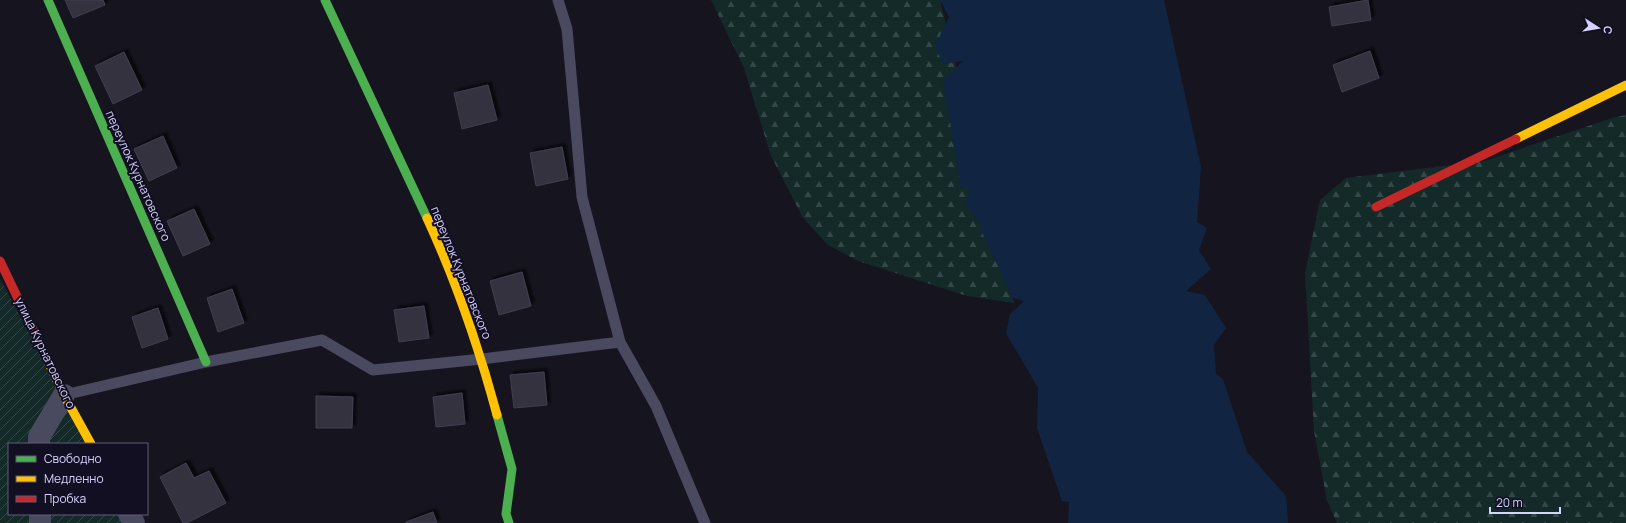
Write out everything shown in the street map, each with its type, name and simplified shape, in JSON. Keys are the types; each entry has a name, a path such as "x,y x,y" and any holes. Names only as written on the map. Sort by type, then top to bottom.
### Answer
{"street":[{"name":"переулок Курнатовского","path":"48,0 206,362"},
{"name":"переулок Курнатовского","path":"326,0 439,244 482,359 512,470 506,514 509,523"},
{"path":"1376,207 1626,85"},
{"name":"улица Курнатовского","path":"0,262 64,395 90,443"},
{"path":"39,443 38,437 64,395"}],"lane":[{"path":"558,0 567,29 582,197 620,342 656,406 705,523"},
{"path":"64,395 206,362 322,340 373,370 482,359 620,342"}],"green space":[{"path":"711,0 940,0 1014,303 967,296 858,261 828,245 803,218 771,156 744,68"},
{"path":"1626,115 1626,523 1337,523 1327,501 1314,431 1305,273 1320,200 1346,178 1484,161 1612,118"},
{"path":"0,279 90,443 8,443 8,515 130,515 134,523 0,523"}],"water":[{"path":"940,0 1164,0 1201,167 1197,222 1207,228 1199,250 1211,269 1186,291 1205,295 1226,328 1214,345 1216,374 1223,379 1247,452 1286,496 1288,523 1068,523 1069,502 1062,501 1037,428 1038,388 1006,333 1010,314 1024,301 1013,298 980,228 981,224 965,204 972,190 961,187 943,80 963,61 943,64 935,46 949,17"}],"building":[{"path":"65,0 103,0 105,5 73,18"},
{"path":"1368,0 1371,20 1332,26 1329,7"},
{"path":"1370,51 1379,78 1342,92 1333,65"},
{"path":"124,52 142,90 113,104 95,66"},
{"path":"488,85 497,120 462,129 454,93"},
{"path":"163,136 177,168 149,181 134,149"},
{"path":"562,147 568,179 536,186 530,153"},
{"path":"194,209 210,244 183,256 167,221"},
{"path":"522,272 531,306 499,315 490,281"},
{"path":"232,289 244,323 218,332 207,298"},
{"path":"424,306 429,338 399,342 394,310"},
{"path":"158,308 168,339 142,348 132,317"},
{"path":"544,372 547,405 514,408 510,375"},
{"path":"462,393 465,424 436,427 433,397"},
{"path":"316,396 353,397 352,428 316,428"},
{"path":"186,463 194,478 209,471 226,503 187,523 183,523 160,477"},
{"path":"433,512 437,523 406,523 406,522"}],"traffic: fast":[{"path":"48,0 206,362"},
{"path":"325,0 427,218"},
{"path":"497,415 512,469 506,514 509,523"}],"traffic: slow":[{"path":"1516,139 1626,85"},
{"path":"427,218 448,266 466,315 483,365 497,415"},
{"path":"44,353 64,395 90,443"}],"traffic: jam":[{"path":"1376,207 1516,139"},
{"path":"0,261 44,353"}]}
